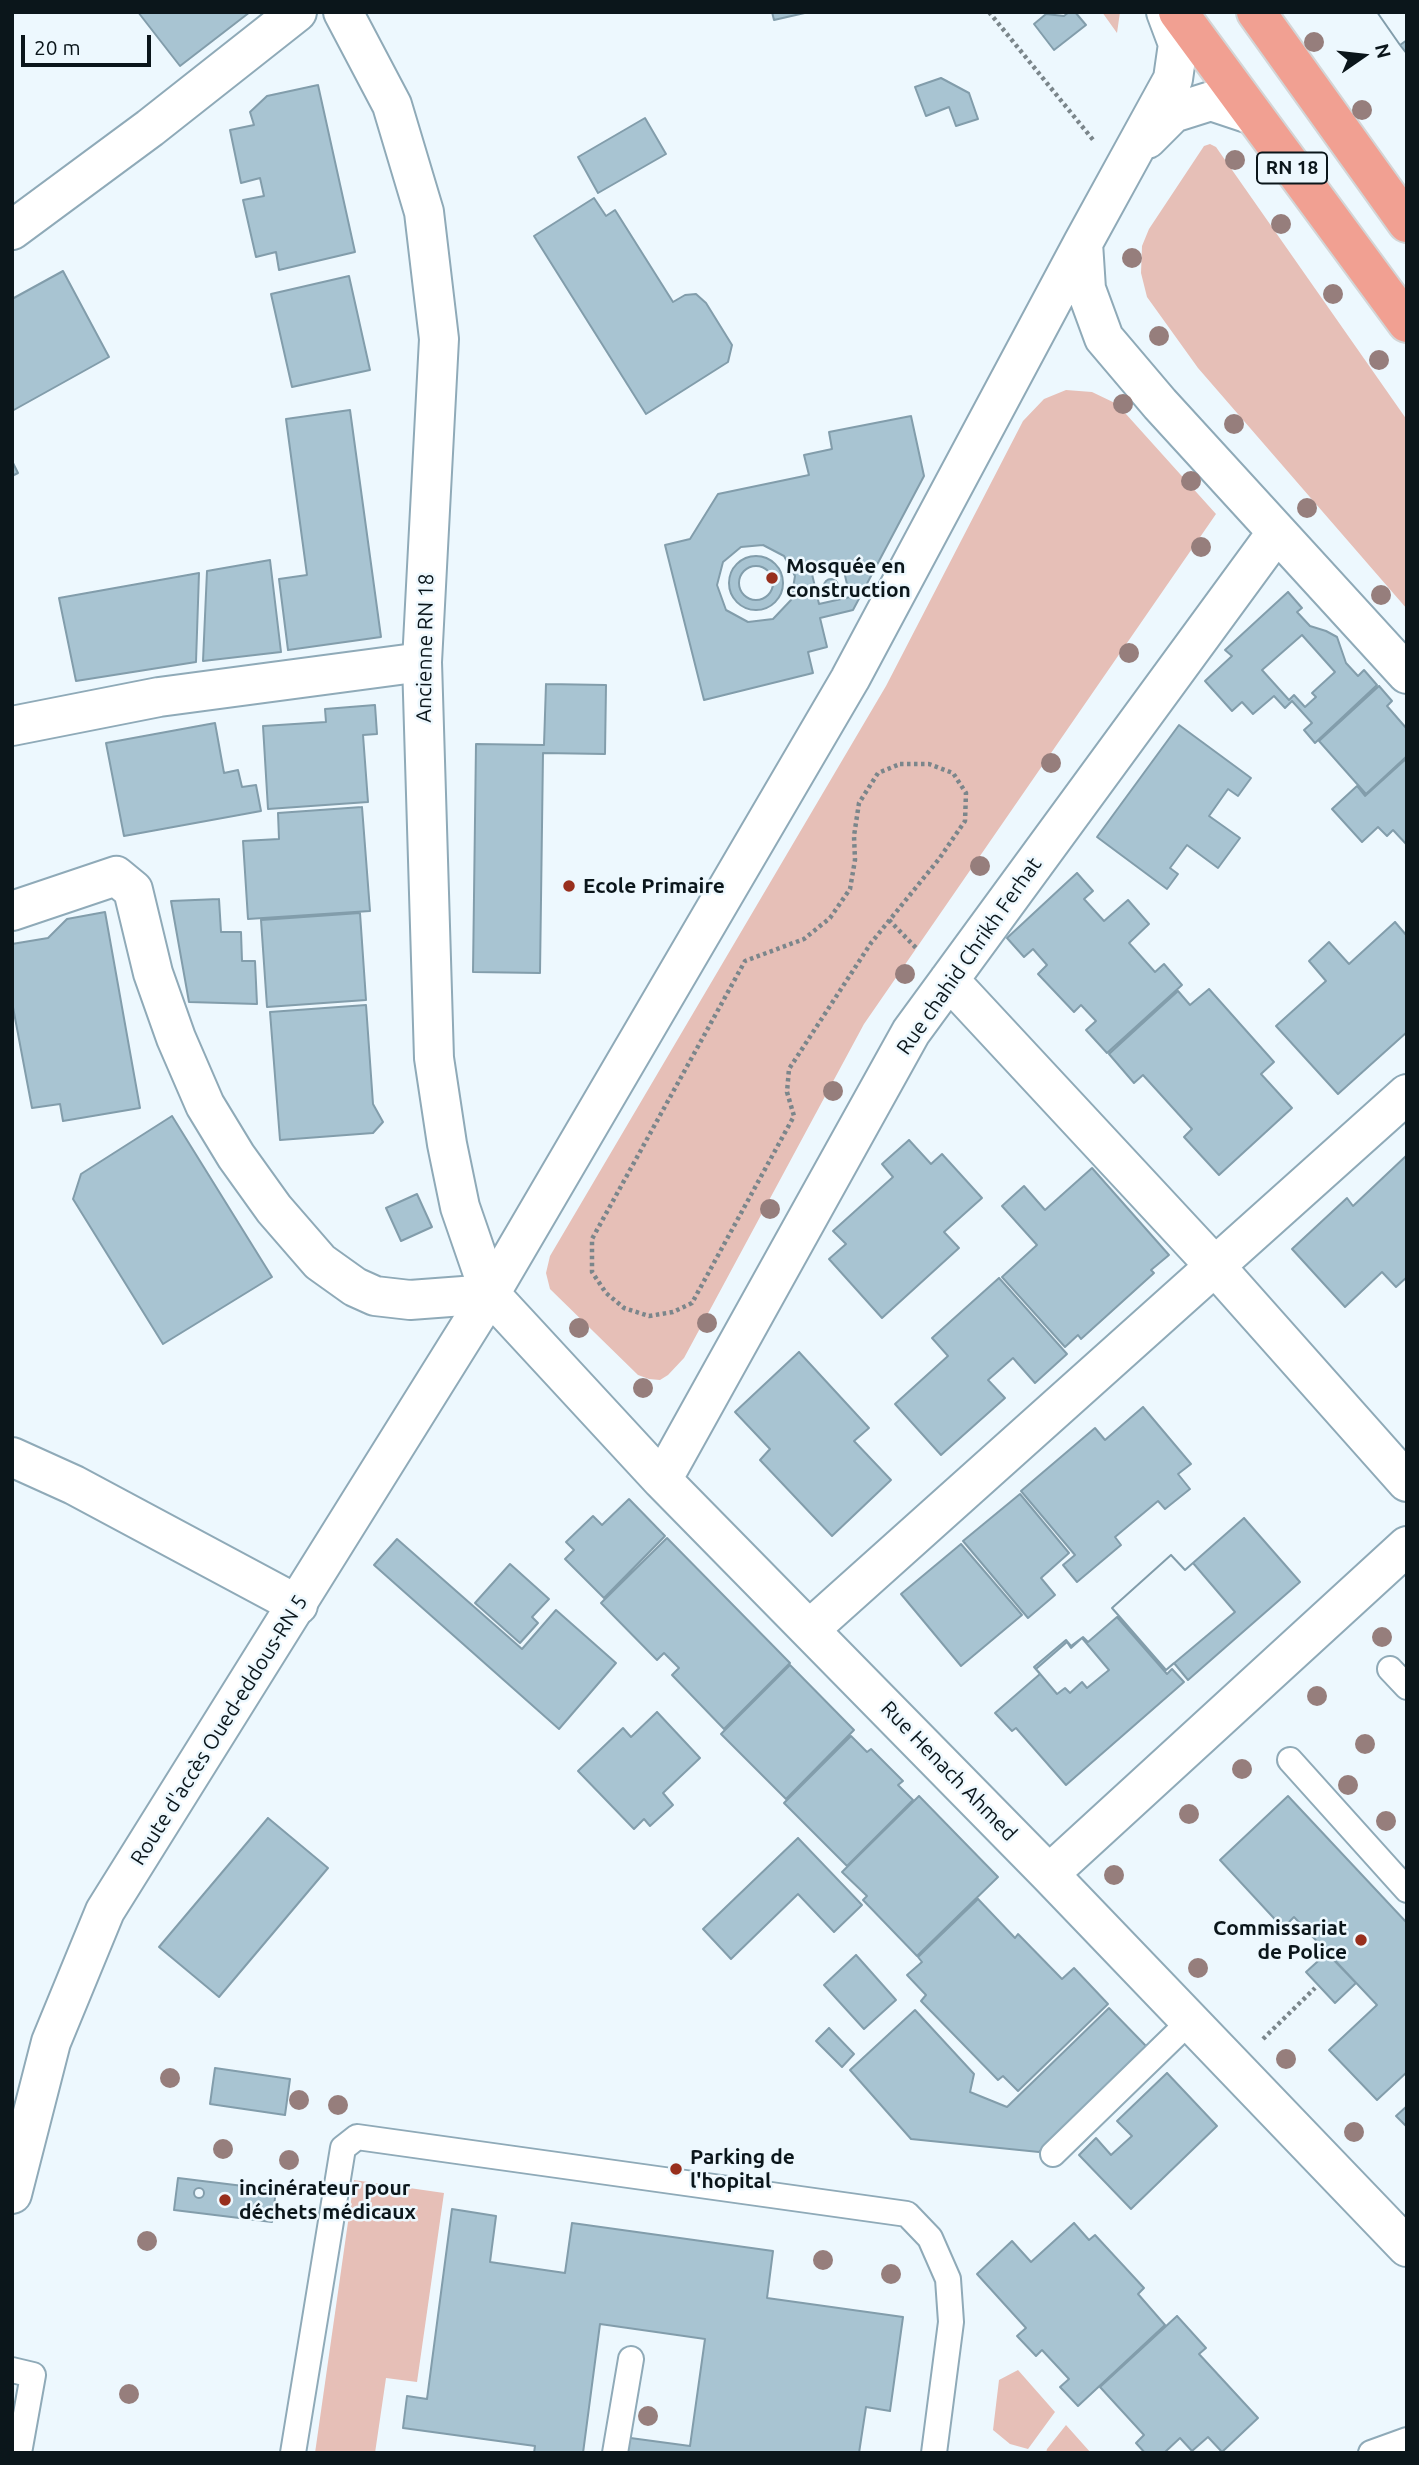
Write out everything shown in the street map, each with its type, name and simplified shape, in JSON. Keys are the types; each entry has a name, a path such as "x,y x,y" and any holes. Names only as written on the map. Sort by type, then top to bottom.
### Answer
{"main road":[{"name":"RN 18","path":"1178,12 1407,323"},
{"name":"RN 18","path":"1256,12 1407,222"}],"street":[{"path":"12,230 150,128 297,12"},
{"name":"Ancienne RN 18","path":"343,12 392,105 426,225 439,339 422,662 433,1058 460,1207 490,1294"},
{"path":"1136,150 1174,79 1178,44 1166,12"},
{"path":"1136,150 1173,113 1211,101 1253,115"},
{"name":"Route d'accès Oued-eddous-RN 5","path":"12,2194 51,2042 105,1911 490,1294 850,679 1083,243 1136,150"},
{"path":"1083,243 1086,289 1104,338 1160,404 1407,674"},
{"name":"Rue chahid Chrikh Ferhat","path":"662,1480 911,1032 1277,531"},
{"path":"12,726 159,697 422,662"},
{"path":"12,911 116,876 133,890 153,973 176,1038 205,1105 236,1156 274,1209 320,1262 355,1287 375,1296 410,1300 490,1294"},
{"path":"949,980 1214,1265 1407,1482"},
{"path":"810,1629 1407,1094"},
{"name":"Rue Henach Ahmed","path":"490,1294 662,1480 1049,1874 1407,2247"},
{"path":"12,1457 74,1485 298,1605"},
{"path":"1049,1874 1407,1546"}],"lane":[{"path":"1390,1669 1407,1687"},
{"path":"1290,1760 1407,1889"},
{"path":"1053,2154 1190,2021"},
{"path":"293,2453 343,2148 357,2137 907,2214 930,2238 948,2280 951,2322 934,2453"},
{"path":"615,2453 631,2359"},
{"path":"12,2370 33,2375 19,2453"},
{"path":"1371,2453 1407,2440"}],"path":[{"path":"989,12 1086,131"},
{"path":"900,764 929,764 953,773 967,793 965,821 939,859 870,943 789,1069 787,1092 794,1116 692,1303 673,1312 649,1316 624,1308 606,1293 592,1272 592,1239 746,961 804,939 830,918 850,889 859,803 878,773 900,764"},
{"path":"1294,2008 1315,1988"}],"shaded area":[{"path":"1102,12 1120,12 1117,33"},
{"path":"1210,144 1216,147 1407,420 1407,609 1198,368 1147,297 1141,273 1142,246 1149,229 1204,146"},
{"path":"1066,390 1092,392 1117,404 1216,514 864,1024 684,1358 660,1380 638,1375 550,1289 546,1273 550,1256 886,686 1023,421 1044,399"},
{"path":"354,2180 444,2193 417,2382 386,2378 375,2453 315,2453"},
{"path":"1018,2370 1055,2412 1028,2449 1010,2444 993,2430 999,2380"},
{"path":"1066,2425 1091,2453 1046,2453"}],"building":[{"path":"138,12 250,12 180,66"},
{"path":"772,12 809,12 774,20"},
{"path":"1075,12 1086,25 1054,50 1034,24 1046,14 1064,16"},
{"path":"1377,12 1407,12 1407,40 1400,45"},
{"path":"1377,12 1407,12 1407,54 1400,45"},
{"path":"941,78 969,93 978,119 956,126 949,107 926,116 915,87"},
{"path":"318,85 355,252 279,270 276,252 256,257 243,200 264,196 260,178 241,183 230,130 254,125 250,112 267,96"},
{"path":"645,118 666,154 598,193 578,157"},
{"path":"594,198 606,216 615,210 673,302 685,295 696,294 706,303 732,345 728,362 646,414 534,236"},
{"path":"63,271 109,357 12,411 12,299"},
{"path":"349,276 370,370 292,387 271,294"},
{"path":"350,410 381,637 288,650 279,579 307,575 286,419"},
{"name":"Mosquée en construction","path":"911,416 924,476 853,610 820,618 827,647 808,652 813,673 704,700 665,545 690,539 718,494 809,475 804,455 832,449 829,432"},
{"path":"12,461 18,473 12,476"},
{"path":"763,545 784,556 795,576 791,600 773,619 748,622 726,610 717,585 723,562 741,547"},
{"path":"756,556 775,564 783,583 775,602 756,610 737,602 729,583 737,564"},
{"path":"270,560 281,652 203,661 207,571"},
{"path":"756,566 768,571 773,583 768,595 756,600 744,595 739,583 744,571"},
{"path":"843,567 850,597 819,604 812,574"},
{"path":"199,573 196,662 76,681 59,598"},
{"path":"831,579 836,581 836,591 831,593 826,591 824,586 826,581"},
{"path":"1288,592 1302,608 1297,612 1310,626 1337,637 1346,663 1358,676 1364,670 1377,685 1315,743 1304,730 1312,723 1292,701 1285,708 1274,696 1253,714 1242,702 1232,711 1205,681 1232,656 1225,650"},
{"path":"1302,635 1335,672 1312,693 1316,697 1305,707 1294,695 1289,700 1262,670"},
{"path":"546,684 606,685 605,754 543,753 540,973 473,972 476,744 544,745"},
{"path":"1379,686 1392,701 1387,706 1407,729 1407,756 1366,794 1319,741"},
{"path":"375,705 377,734 363,735 368,802 268,809 263,726 326,722 325,709"},
{"path":"215,723 224,773 238,770 242,787 256,785 261,811 124,836 106,743"},
{"path":"1179,725 1251,778 1238,796 1228,789 1209,816 1240,838 1218,868 1187,845 1170,868 1178,874 1167,889 1097,837"},
{"path":"1407,758 1407,845 1393,830 1387,836 1378,827 1362,842 1332,809 1357,786 1365,796"},
{"path":"362,807 370,911 248,919 243,841 279,839 278,813"},
{"path":"1077,873 1093,891 1084,899 1104,921 1128,900 1149,924 1129,943 1155,972 1164,964 1182,985 1107,1053 1086,1030 1096,1021 1081,1005 1074,1012 1038,974 1047,965 1033,949 1024,957 1007,938"},
{"path":"219,899 221,932 241,932 242,961 255,961 257,1004 189,1002 171,901"},
{"path":"105,912 140,1108 63,1121 60,1104 32,1108 12,1002 12,944 48,938 67,919"},
{"path":"360,913 366,1000 267,1007 261,920"},
{"path":"1395,922 1407,936 1407,1032 1338,1094 1276,1026 1326,981 1309,961 1329,942 1349,964"},
{"path":"1209,989 1274,1062 1261,1074 1292,1108 1219,1175 1184,1137 1192,1129 1143,1075 1134,1083 1109,1054 1178,991 1190,1005"},
{"path":"366,1005 373,1104 383,1122 373,1133 280,1140 270,1012"},
{"path":"172,1116 272,1277 163,1344 73,1199 81,1174"},
{"path":"909,1140 931,1164 942,1154 982,1198 944,1232 959,1248 882,1318 829,1259 846,1244 833,1231 893,1177 882,1164"},
{"path":"1406,1156 1407,1277 1396,1287 1382,1272 1345,1307 1292,1249 1347,1198 1353,1206"},
{"path":"1092,1168 1169,1255 1151,1270 1154,1273 1081,1339 1078,1335 1065,1347 1002,1277 1037,1245 1002,1206 1024,1186 1045,1210"},
{"path":"417,1194 432,1227 401,1241 386,1208"},
{"path":"999,1278 1067,1354 1035,1383 1013,1358 988,1380 1005,1398 941,1455 895,1404 948,1356 932,1338"},
{"path":"799,1352 869,1428 854,1441 891,1480 832,1536 760,1460 770,1449 735,1412"},
{"path":"1143,1407 1191,1464 1178,1474 1190,1489 1165,1509 1158,1501 1115,1537 1121,1545 1077,1582 1063,1565 1075,1555 1021,1491 1095,1428 1105,1440"},
{"path":"1020,1494 1069,1553 1041,1578 1055,1595 1028,1618 963,1541"},
{"path":"629,1499 665,1536 604,1598 565,1559 574,1550 566,1542 593,1516 602,1525"},
{"path":"1244,1518 1300,1582 1188,1680 1174,1663 1166,1670 1112,1608 1171,1555 1185,1570"},
{"path":"667,1538 790,1663 724,1729 672,1675 679,1668 664,1653 657,1660 601,1603"},
{"path":"397,1539 522,1649 556,1610 616,1663 559,1729 374,1565"},
{"path":"961,1544 1022,1615 961,1666 901,1594"},
{"path":"1171,1555 1185,1570 1193,1563 1235,1612 1166,1670 1112,1608"},
{"path":"510,1564 549,1599 532,1617 538,1623 520,1643 475,1603"},
{"path":"1117,1617 1167,1674 1172,1669 1184,1682 1066,1785 1016,1728 1012,1731 995,1713 1040,1674 1034,1667 1066,1640 1071,1646 1083,1637 1088,1642"},
{"path":"1082,1638 1109,1670 1087,1688 1082,1682 1070,1693 1065,1688 1057,1694 1036,1669 1067,1642 1071,1648"},
{"path":"790,1665 854,1730 786,1799 721,1734"},
{"path":"657,1712 700,1758 663,1793 673,1805 650,1826 644,1819 634,1829 578,1771 623,1728 631,1737"},
{"path":"851,1736 867,1752 871,1749 903,1781 898,1785 913,1800 847,1866 784,1803"},
{"path":"919,1796 998,1877 917,1956 863,1900 867,1896 842,1872"},
{"name":"Commissariat de Police","path":"1288,1796 1407,1923 1407,2072 1377,2100 1329,2050 1377,2005 1294,1917 1283,1928 1220,1860"},
{"path":"268,1818 328,1868 219,1997 159,1947"},
{"path":"798,1838 862,1905 834,1932 798,1894 731,1959 703,1929"},
{"path":"978,1899 1015,1938 1018,1934 1062,1979 1074,1968 1108,2004 1018,2091 1003,2076 998,2080 921,2001 926,1995 907,1975 922,1962 918,1957"},
{"path":"1327,1953 1356,1983 1335,2003 1306,1972"},
{"path":"856,1955 896,2000 864,2029 824,1985"},
{"path":"1109,2008 1147,2047 1039,2152 911,2139 850,2070 915,2010 974,2074 970,2092 1007,2107"},
{"path":"829,2028 854,2054 842,2067 816,2041"},
{"path":"215,2068 290,2079 285,2115 210,2104"},
{"path":"1167,2073 1217,2126 1131,2209 1079,2155 1096,2138 1111,2155 1132,2136 1117,2121"},
{"path":"1407,2106 1407,2127 1396,2116"},
{"name":"incinérateur pour déchets médicaux","path":"178,2178 276,2190 272,2222 174,2210"},
{"path":"199,2188 203,2189 203,2197 199,2198 195,2197 194,2193 195,2189"},
{"path":"452,2209 496,2216 490,2262 565,2273 572,2223 773,2251 767,2298 903,2317 890,2411 866,2407 859,2453 621,2453 623,2437 690,2446 705,2339 600,2324 583,2453 534,2453 535,2446 403,2428 407,2396 427,2399"},
{"path":"1074,2223 1089,2240 1095,2235 1144,2288 1138,2294 1165,2325 1078,2406 1060,2387 1069,2379 1042,2350 1036,2356 1017,2336 1026,2328 977,2274 1012,2241 1031,2262"},
{"path":"1177,2316 1206,2348 1199,2354 1258,2418 1222,2452 1208,2437 1192,2451 1180,2438 1164,2453 1145,2453 1136,2443 1144,2435 1100,2387"}],"place":[{"name":"Mosquée en construction","path":"772,578"},
{"name":"Ecole Primaire","path":"569,886"},
{"name":"Commissariat de Police","path":"1361,1940"},
{"name":"Parking de l'hopital","path":"676,2169"},
{"name":"incinérateur pour déchets médicaux","path":"225,2200"}]}
